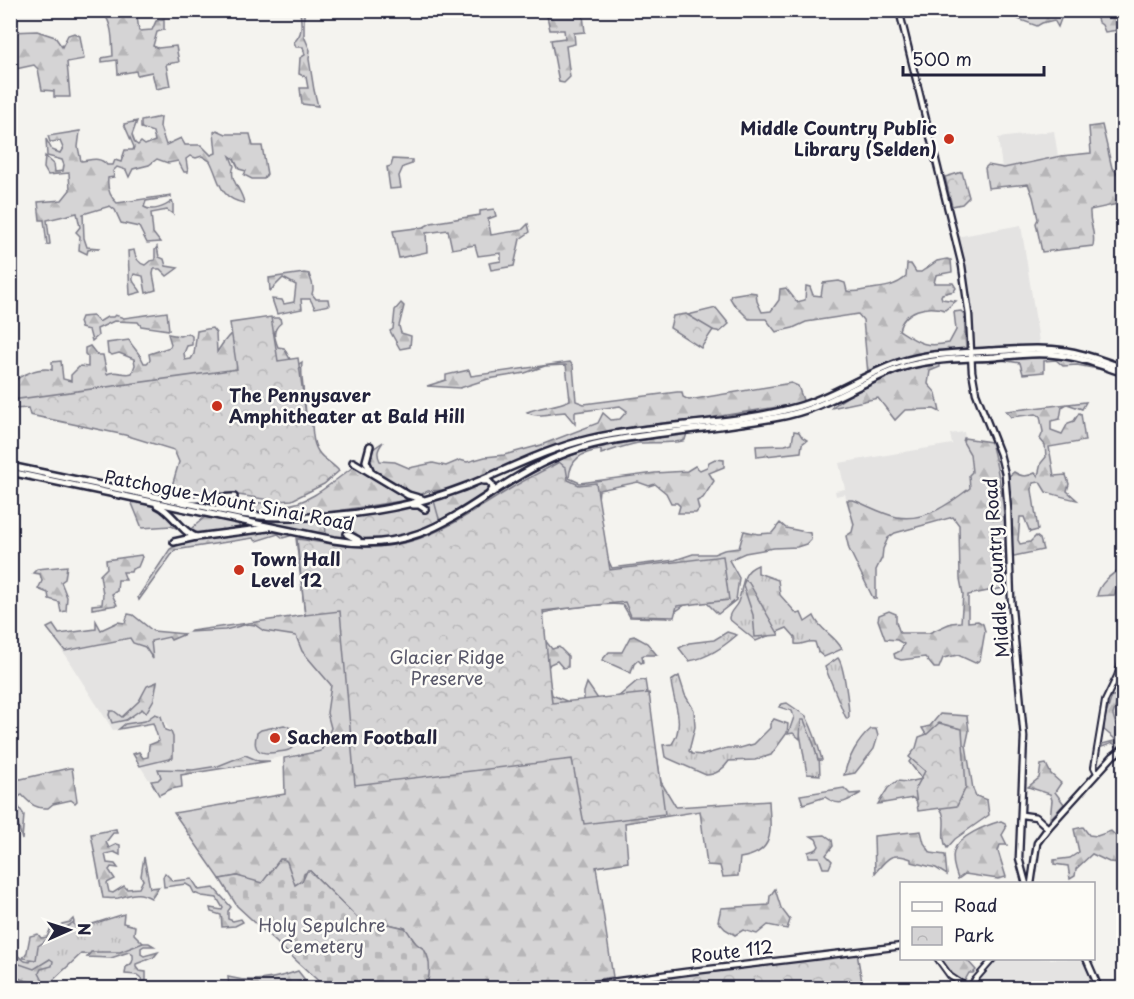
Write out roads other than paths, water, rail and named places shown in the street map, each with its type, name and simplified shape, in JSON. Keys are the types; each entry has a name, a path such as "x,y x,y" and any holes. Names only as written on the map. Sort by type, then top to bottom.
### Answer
{"highway":[{"name":"Patchogue-Mount Sinai Road","path":"218,507 297,532 342,541 376,543 404,539 441,526 540,464 579,448 612,440 788,416 827,403 902,368 928,361 1020,349 1060,350 1124,368"},
{"name":"Patchogue-Mount Sinai Road","path":"10,472 196,508 218,507 258,516 296,517 397,506 433,497 576,442 785,410 825,397 902,362 934,355 1055,354 1124,373"},
{"path":"370,446 366,463 374,475"},
{"path":"353,462 412,497 433,497"},
{"name":"Patchogue-Mount Sinai Road","path":"10,466 121,489 196,508"},
{"path":"463,487 485,481 492,485 492,492 472,507"},
{"path":"121,489 218,507 234,497"},
{"path":"136,498 164,508 190,534 196,537"},
{"path":"397,506 418,504 425,509"},
{"path":"344,519 369,510"},
{"path":"404,539 417,533 422,527"},
{"path":"174,542 267,528 297,532"},
{"path":"347,534 359,541 376,543"}],"main road":[{"name":"Middle Country Road","path":"899,10 958,248 969,315 976,393 1000,454 1005,474 1011,599 1024,736 1019,858 1025,882"},
{"path":"1098,773 1094,767 1105,701 1118,676 1124,655"},
{"path":"1031,882 1037,843 1098,773 1124,748"},
{"path":"1022,815 1036,818 1048,828"},
{"name":"Route 112","path":"567,988 900,945"},
{"path":"938,960 950,976 968,988 992,960"},
{"path":"1087,960 1099,988"}],"place":[{"name":"Middle Country Public Library (Selden)","path":"949,139"},
{"name":"The Pennysaver Amphitheater at Bald Hill","path":"217,406"},
{"name":"Town Hall Level 12","path":"239,570"},
{"name":"Sachem Football","path":"275,738"}],"park label":[{"name":"Glacier Ridge Preserve","path":"447,668"},
{"name":"Holy Sepulchre Cemetery","path":"322,936"}]}
